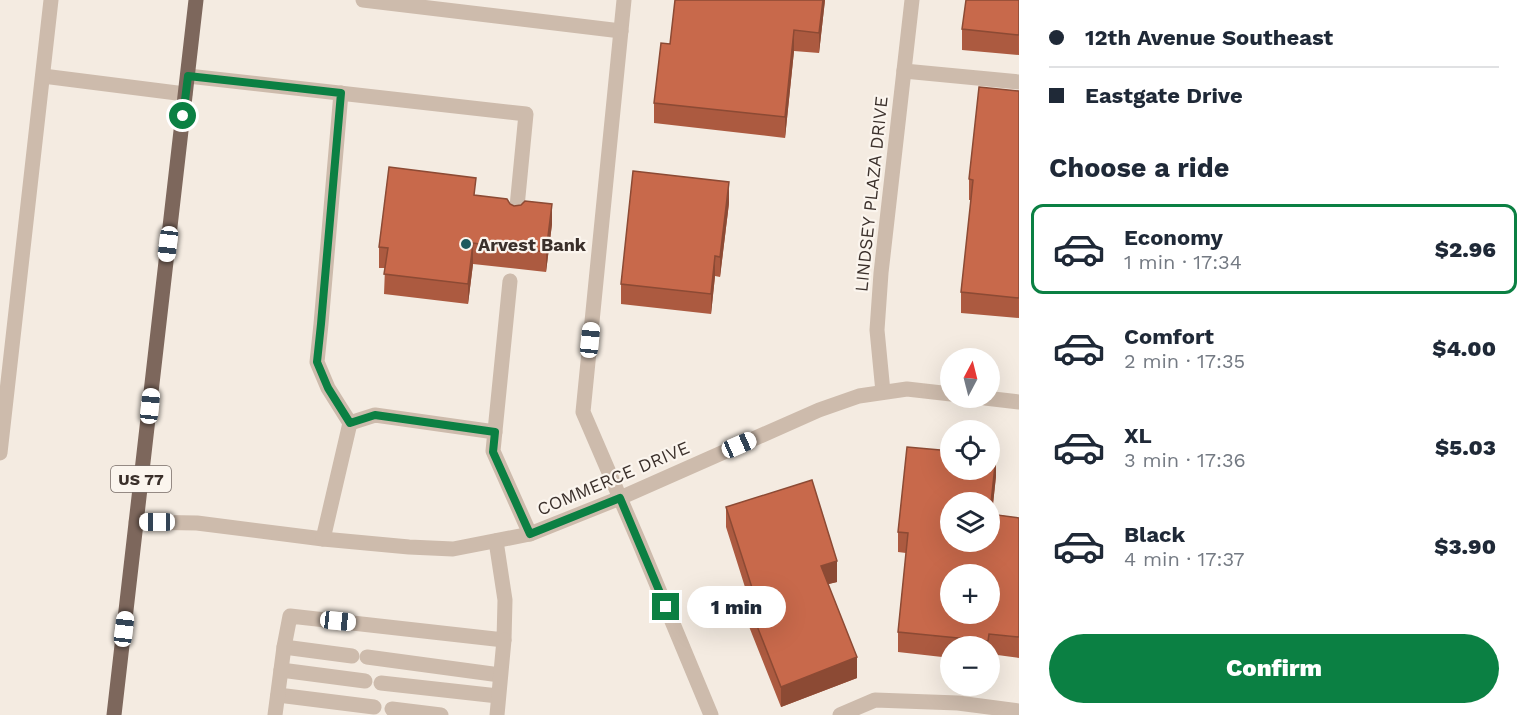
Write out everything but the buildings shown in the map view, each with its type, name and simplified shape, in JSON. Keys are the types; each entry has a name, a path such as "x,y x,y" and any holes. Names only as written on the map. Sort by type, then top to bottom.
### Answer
{"main road":[{"name":"US 77","path":"114,715 196,0"}],"street":[{"path":"0,453 51,0"},
{"path":"363,0 621,31"},
{"path":"624,0 583,412 711,715"},
{"name":"LINDSEY PLAZA DRIVE","path":"883,392 877,330 881,273 912,0"},
{"path":"904,71 1019,82"},
{"path":"42,76 185,94"},
{"path":"188,76 526,114 516,218"},
{"path":"323,539 350,423 328,388 317,362 341,93"},
{"path":"510,280 493,452 530,534"},
{"name":"COMMERCE DRIVE","path":"136,522 197,523 323,539 453,549 530,534 620,498 819,410 859,396 907,389 940,393"},
{"path":"1000,400 1019,402"},
{"path":"350,423 375,415 495,432"},
{"path":"496,541 505,600 497,715"},
{"path":"275,715 290,616 504,640"},
{"path":"284,647 500,675"},
{"path":"281,670 365,681"},
{"path":"381,683 498,696"},
{"path":"278,695 374,707"},
{"path":"840,715 875,700 958,703 1019,711"},
{"path":"392,710 441,715"}],"place":[{"name":"Arvest Bank","path":"466,244"}],"route":[{"path":"183,116 188,76 341,93 317,362 328,388 350,423 375,415 495,432 493,452 530,534 620,498 666,607"}]}
